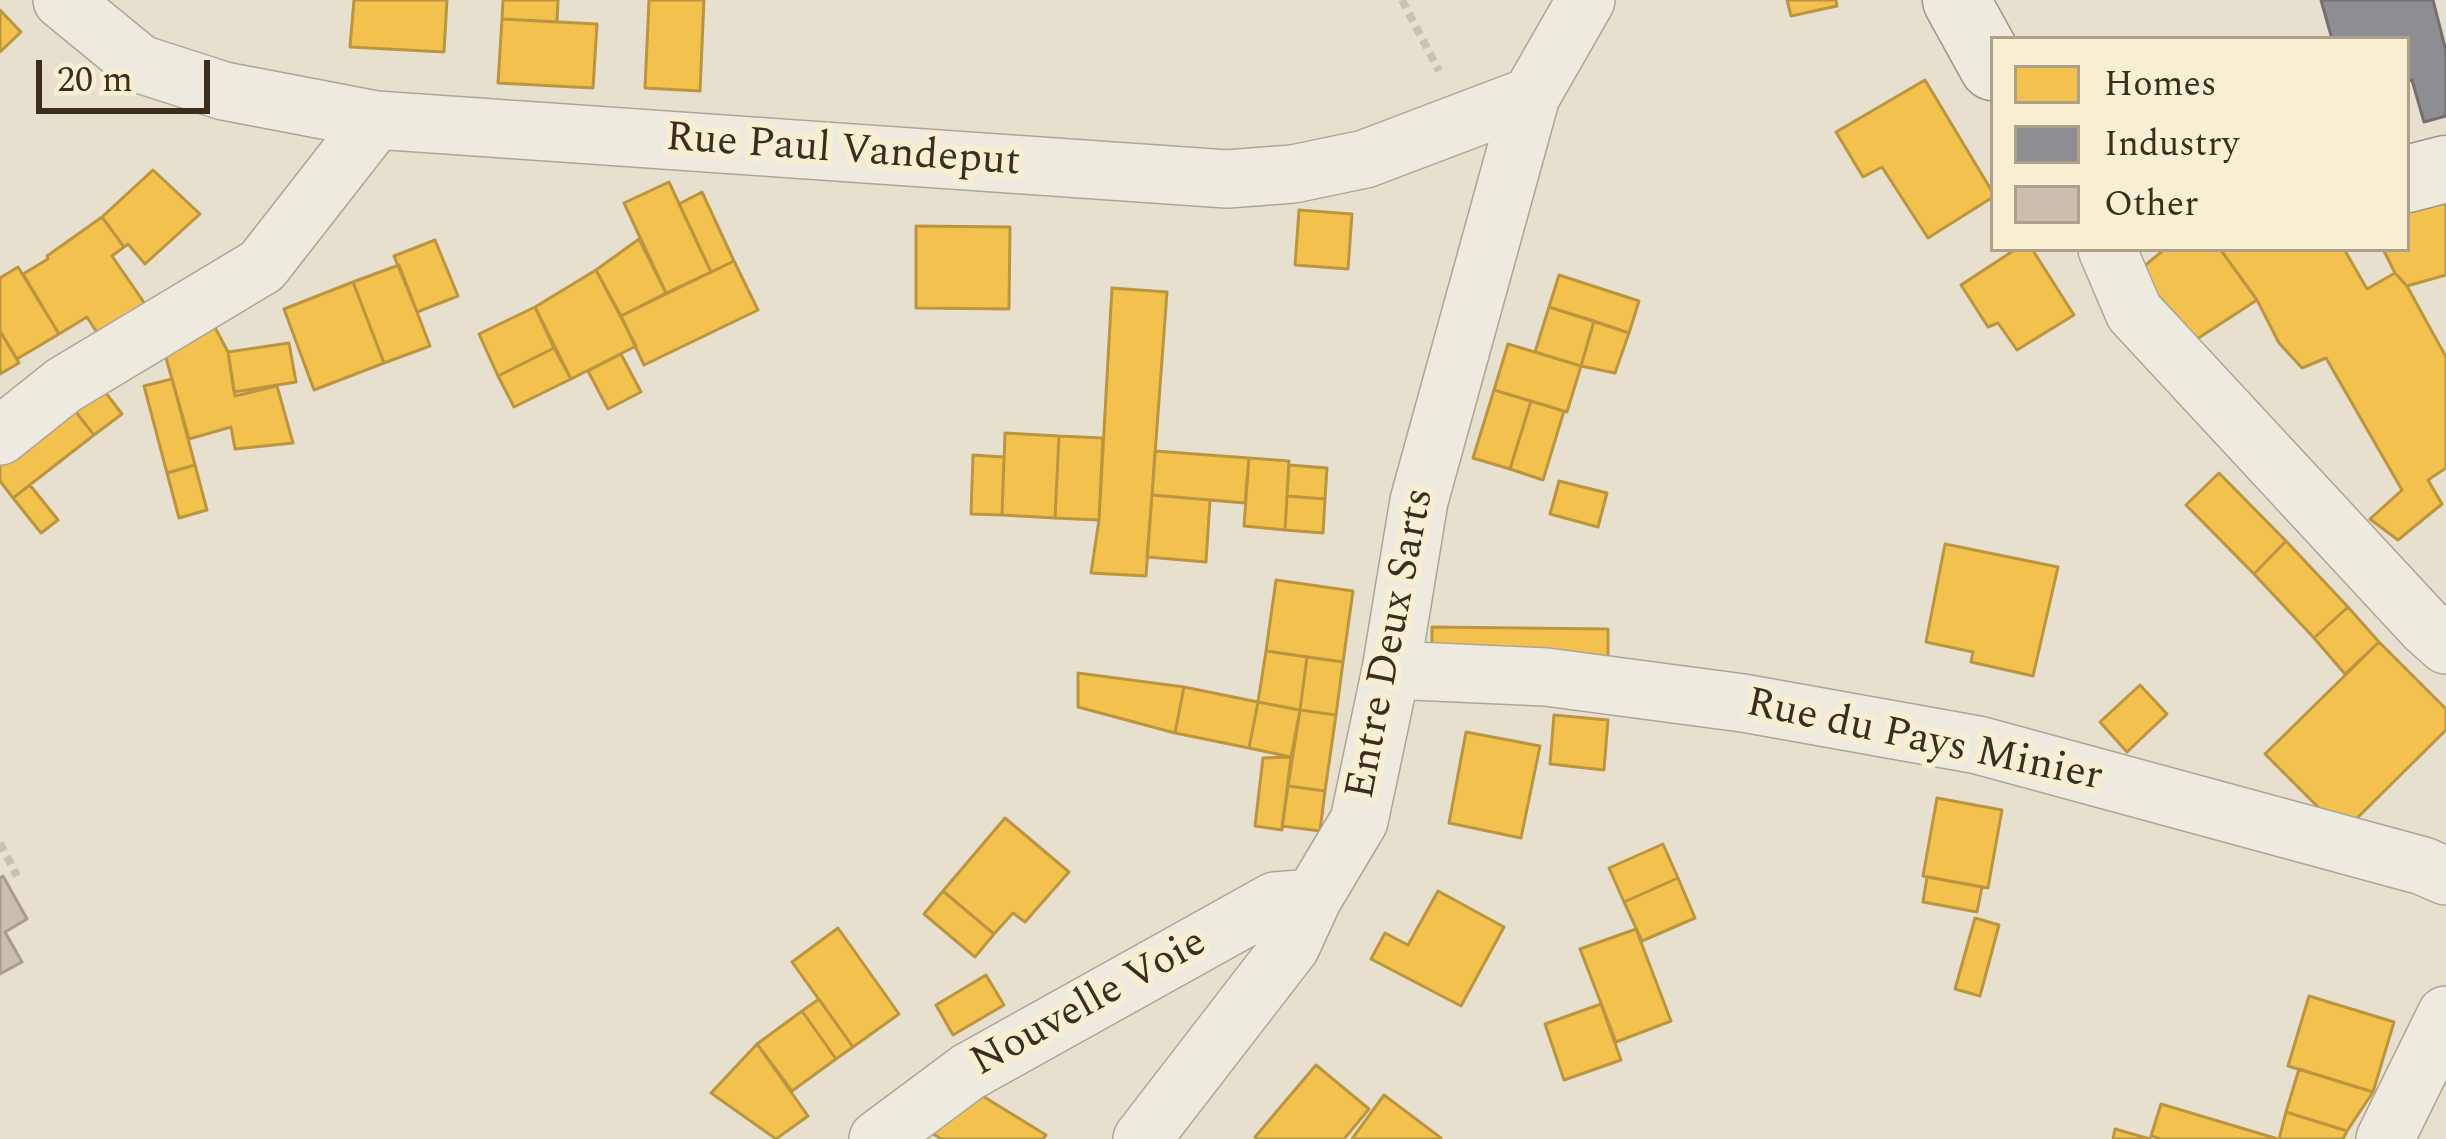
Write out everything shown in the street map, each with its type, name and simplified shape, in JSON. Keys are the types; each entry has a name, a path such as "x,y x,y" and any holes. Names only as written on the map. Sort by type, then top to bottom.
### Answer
{"street":[{"name":"Rue Paul Vandeput","path":"62,0 140,64 224,91 376,120 1227,179 1293,174 1365,160 1531,96"},
{"path":"1531,96 1586,0"},
{"path":"1956,0 1990,62"},
{"name":"Entre Deux Sarts","path":"1142,1139 1291,946 1313,898 1359,821 1391,670 1419,501 1531,96"},
{"path":"0,436 64,385 262,266 376,120"},
{"path":"2410,178 2446,169"},
{"path":"2109,252 2134,312 2446,645"},
{"name":"Rue du Pays Minier","path":"1391,670 1546,677 1743,703 1978,745 2446,876"},
{"name":"Nouvelle Voie","path":"878,1139 968,1072 1275,901 1313,898"},
{"path":"2385,1139 2446,1015"}],"path":[{"path":"1402,0 1465,120"},
{"path":"0,843 17,876"}],"building: Homes":[{"path":"354,0 447,0 444,52 350,47"},
{"path":"503,0 558,0 557,22 502,19"},
{"path":"649,0 704,0 700,91 645,88"},
{"path":"1787,0 1836,0 1837,6 1791,16"},
{"path":"0,10 21,32 0,52"},
{"path":"502,19 597,24 593,88 498,83"},
{"path":"1925,80 1990,188 1990,199 1928,238 1882,167 1863,177 1836,132"},
{"path":"153,170 200,214 145,264 128,244 124,247 102,217"},
{"path":"669,182 711,272 666,293 624,203"},
{"path":"702,192 734,261 711,272 679,204"},
{"path":"2446,194 2446,275 2407,286 2384,252 2410,252 2410,205"},
{"path":"1299,210 1352,214 1348,269 1295,265"},
{"path":"102,217 124,247 112,256 152,314 105,345 87,317 59,334 23,274"},
{"path":"916,226 1010,227 1009,309 916,308"},
{"path":"639,239 666,293 621,316 596,270"},
{"path":"435,240 458,296 417,312 394,256"},
{"path":"2011,252 2034,252 2074,315 2017,350 1998,323 1988,327 1961,285"},
{"path":"2161,252 2222,252 2257,300 2197,339 2137,272"},
{"path":"2222,252 2346,252 2367,289 2395,273 2407,286 2446,357 2446,468 2428,480 2442,504 2398,540 2370,519 2402,490 2326,358 2302,368 2279,343 2257,300"},
{"path":"734,261 758,310 644,365 621,316"},
{"path":"399,265 430,346 384,363 353,282"},
{"path":"18,267 59,334 17,359 0,331 0,278"},
{"path":"596,270 636,346 571,379 535,307"},
{"path":"1559,275 1639,301 1629,333 1549,307"},
{"path":"353,282 384,363 314,390 284,309"},
{"path":"1112,288 1167,292 1146,576 1091,573 1099,520"},
{"path":"535,307 554,348 498,376 479,334"},
{"path":"1549,307 1594,321 1581,366 1535,352"},
{"path":"211,320 228,352 235,396 277,386 293,443 235,449 231,427 189,439 162,344"},
{"path":"1594,321 1629,333 1615,373 1581,366"},
{"path":"0,331 19,363 0,374"},
{"path":"289,343 296,382 234,392 228,352"},
{"path":"1508,344 1581,366 1567,412 1494,390"},
{"path":"554,348 571,379 514,407 498,376"},
{"path":"621,354 641,392 608,409 588,371"},
{"path":"172,379 195,465 167,473 144,386"},
{"path":"96,380 122,414 94,435 68,402"},
{"path":"1494,390 1531,401 1510,469 1473,458"},
{"path":"1531,401 1564,411 1543,480 1510,469"},
{"path":"68,402 94,435 13,498 0,481 0,454"},
{"path":"1005,433 1059,436 1055,518 1002,515"},
{"path":"1059,436 1103,438 1099,520 1055,518"},
{"path":"1155,451 1249,458 1245,503 1152,495"},
{"path":"973,455 1004,457 1002,515 971,514"},
{"path":"1249,458 1289,461 1285,530 1244,526"},
{"path":"195,465 207,510 179,518 167,473"},
{"path":"1289,465 1327,468 1325,499 1287,496"},
{"path":"2219,473 2286,541 2254,574 2186,505"},
{"path":"1559,481 1607,493 1598,527 1550,514"},
{"path":"30,485 58,520 41,533 13,498"},
{"path":"1152,495 1210,500 1206,562 1147,557"},
{"path":"1287,496 1325,499 1323,533 1285,530"},
{"path":"2286,541 2348,607 2314,638 2254,574"},
{"path":"1945,544 2058,567 2033,676 1971,662 1973,652 1926,642"},
{"path":"1276,580 1353,591 1343,662 1266,651"},
{"path":"2348,607 2379,642 2345,674 2314,638"},
{"path":"1432,627 1608,629 1608,666 1432,665"},
{"path":"2379,642 2446,709 2446,730 2343,832 2265,754"},
{"path":"1266,651 1307,657 1300,710 1258,702"},
{"path":"1307,657 1343,662 1336,715 1300,710"},
{"path":"1078,673 1184,687 1175,733 1078,707"},
{"path":"2140,685 2167,714 2127,752 2100,722"},
{"path":"1184,687 1258,702 1249,748 1175,733"},
{"path":"1258,702 1300,710 1291,757 1249,748"},
{"path":"1300,710 1336,715 1325,791 1288,786"},
{"path":"1554,715 1608,720 1604,770 1550,764"},
{"path":"1466,732 1540,746 1521,838 1449,823"},
{"path":"1291,757 1282,830 1255,826 1263,758"},
{"path":"1288,786 1325,791 1320,831 1282,826"},
{"path":"1937,798 2002,810 1988,888 1923,876"},
{"path":"1005,818 1069,872 1025,922 1013,913 994,934 943,891"},
{"path":"1663,844 1678,878 1624,902 1609,868"},
{"path":"1927,877 1982,887 1977,912 1923,902"},
{"path":"1678,878 1695,918 1642,941 1624,902"},
{"path":"943,891 994,934 975,957 924,914"},
{"path":"1438,891 1504,927 1461,1006 1371,959 1385,933 1408,945"},
{"path":"1975,918 1999,925 1980,996 1955,989"},
{"path":"838,928 899,1014 853,1047 792,962"},
{"path":"1636,929 1671,1021 1616,1042 1580,949"},
{"path":"986,975 1004,1005 953,1035 936,1005"},
{"path":"2309,996 2394,1022 2373,1092 2288,1066"},
{"path":"819,999 853,1047 836,1059 802,1011"},
{"path":"1601,1004 1621,1060 1564,1080 1545,1024"},
{"path":"802,1011 836,1059 792,1091 757,1044"},
{"path":"757,1044 808,1116 776,1139 711,1093"},
{"path":"1316,1065 1369,1109 1344,1139 1257,1139 1255,1137"},
{"path":"2299,1069 2373,1092 2347,1131 2286,1112"},
{"path":"981,1095 1046,1135 1043,1139 941,1139 929,1131"},
{"path":"1384,1095 1441,1138 1352,1139"},
{"path":"2161,1104 2278,1139 2161,1139 2151,1136"},
{"path":"2286,1112 2347,1131 2343,1139 2279,1139"},
{"path":"2115,1129 2150,1139 2113,1139"}],"building: Industry":[{"path":"2321,0 2433,0 2446,51 2446,116 2424,122 2410,80 2410,36 2331,36"}],"building: Other":[{"path":"3,876 27,919 5,932 22,962 0,974 0,878"}]}
